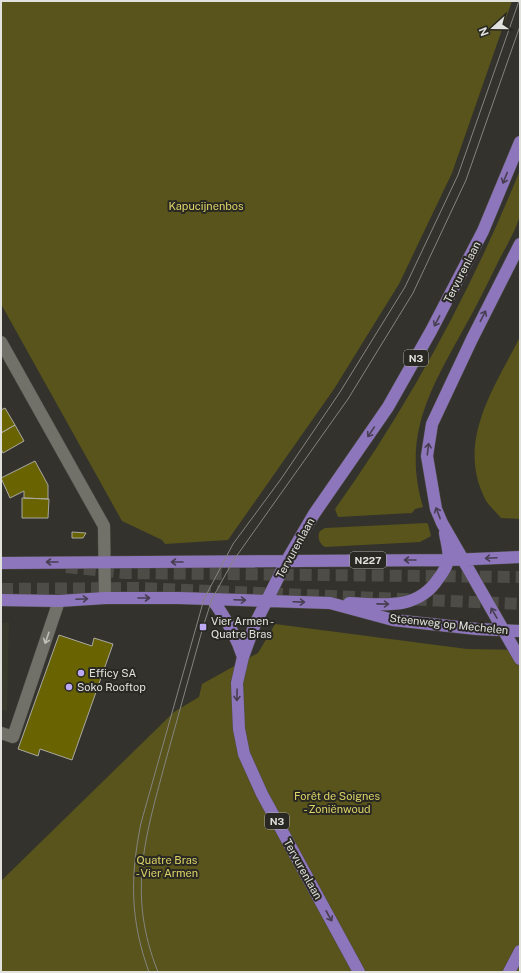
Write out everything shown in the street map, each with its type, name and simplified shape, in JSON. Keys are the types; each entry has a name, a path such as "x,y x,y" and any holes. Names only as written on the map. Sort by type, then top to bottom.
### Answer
{"main road":[{"name":"Tervurenlaan","path":"360,972 262,794 244,754 237,703 237,683 243,657 255,624 287,560 314,514 388,407 431,331 483,231 520,142"},
{"path":"520,244 472,338 432,424 428,456 436,509 444,528 520,659"},
{"path":"330,603 397,604 415,600 431,590 449,560 444,528"},
{"path":"463,560 520,557"},
{"name":"N227","path":"1,562 463,560"},
{"name":"Steenweg op Mechelen","path":"1,600 59,601 105,598 268,600 330,603 393,620 503,631 520,631"},
{"path":"212,599 238,642 243,657"},
{"path":"509,972 520,951"}],"street":[{"path":"1,342 104,526 105,598"},
{"path":"1,733 13,738 59,601"}],"shaded area":[{"path":"9,622 7,711 1,710 1,623"}],"green space":[{"name":"Kapucijnenbos","path":"1,1 512,1 452,173 399,284 334,389 228,540 165,544 162,540 122,521 1,304"},
{"path":"520,170 520,215 516,227 440,373 423,414 418,436 416,458 417,481 423,507 415,509 412,513 338,517 335,509 389,428 438,345 481,258"},
{"path":"520,337 520,519 501,518 487,502 477,477 475,456 476,436 482,415 499,376"},
{"path":"428,524 431,536 420,542 325,547 321,544 319,537 320,531 325,528"},
{"name":"Forêt de Soignes - Zoniënwoud","path":"275,624 467,649 520,650 520,972 1,972 1,881 174,712 199,697 202,684 258,653"}],"building":[{"path":"5,408 15,425 1,433 1,410"},
{"path":"15,425 24,441 3,453 1,449 1,433"},
{"path":"35,461 48,485 48,499 24,498 24,491 10,498 1,478"},
{"path":"22,498 49,499 48,518 22,518"},
{"path":"72,532 86,533 83,538 72,538"},
{"path":"59,635 92,646 94,638 113,644 72,760 40,749 38,756 18,749"}],"tunnel":[{"path":"66,567 125,573 520,577"},
{"path":"1,589 142,588 520,604"}],"tram line":[{"path":"149,972 138,934 135,916 134,880 137,843 141,823 204,599 233,544 281,479 340,392 405,287 458,175 519,1"},
{"path":"158,972 148,943 143,916 141,889 146,838 159,785 212,599 233,561 348,399 413,293 466,180 520,26"}],"place":[{"name":"Vier Armen - Quatre Bras","path":"203,627"},
{"name":"Efficy SA","path":"81,673"},
{"name":"Soko Rooftop","path":"69,687"}],"park label":[{"name":"Quatre Bras - Vier Armen","path":"167,866"}]}
